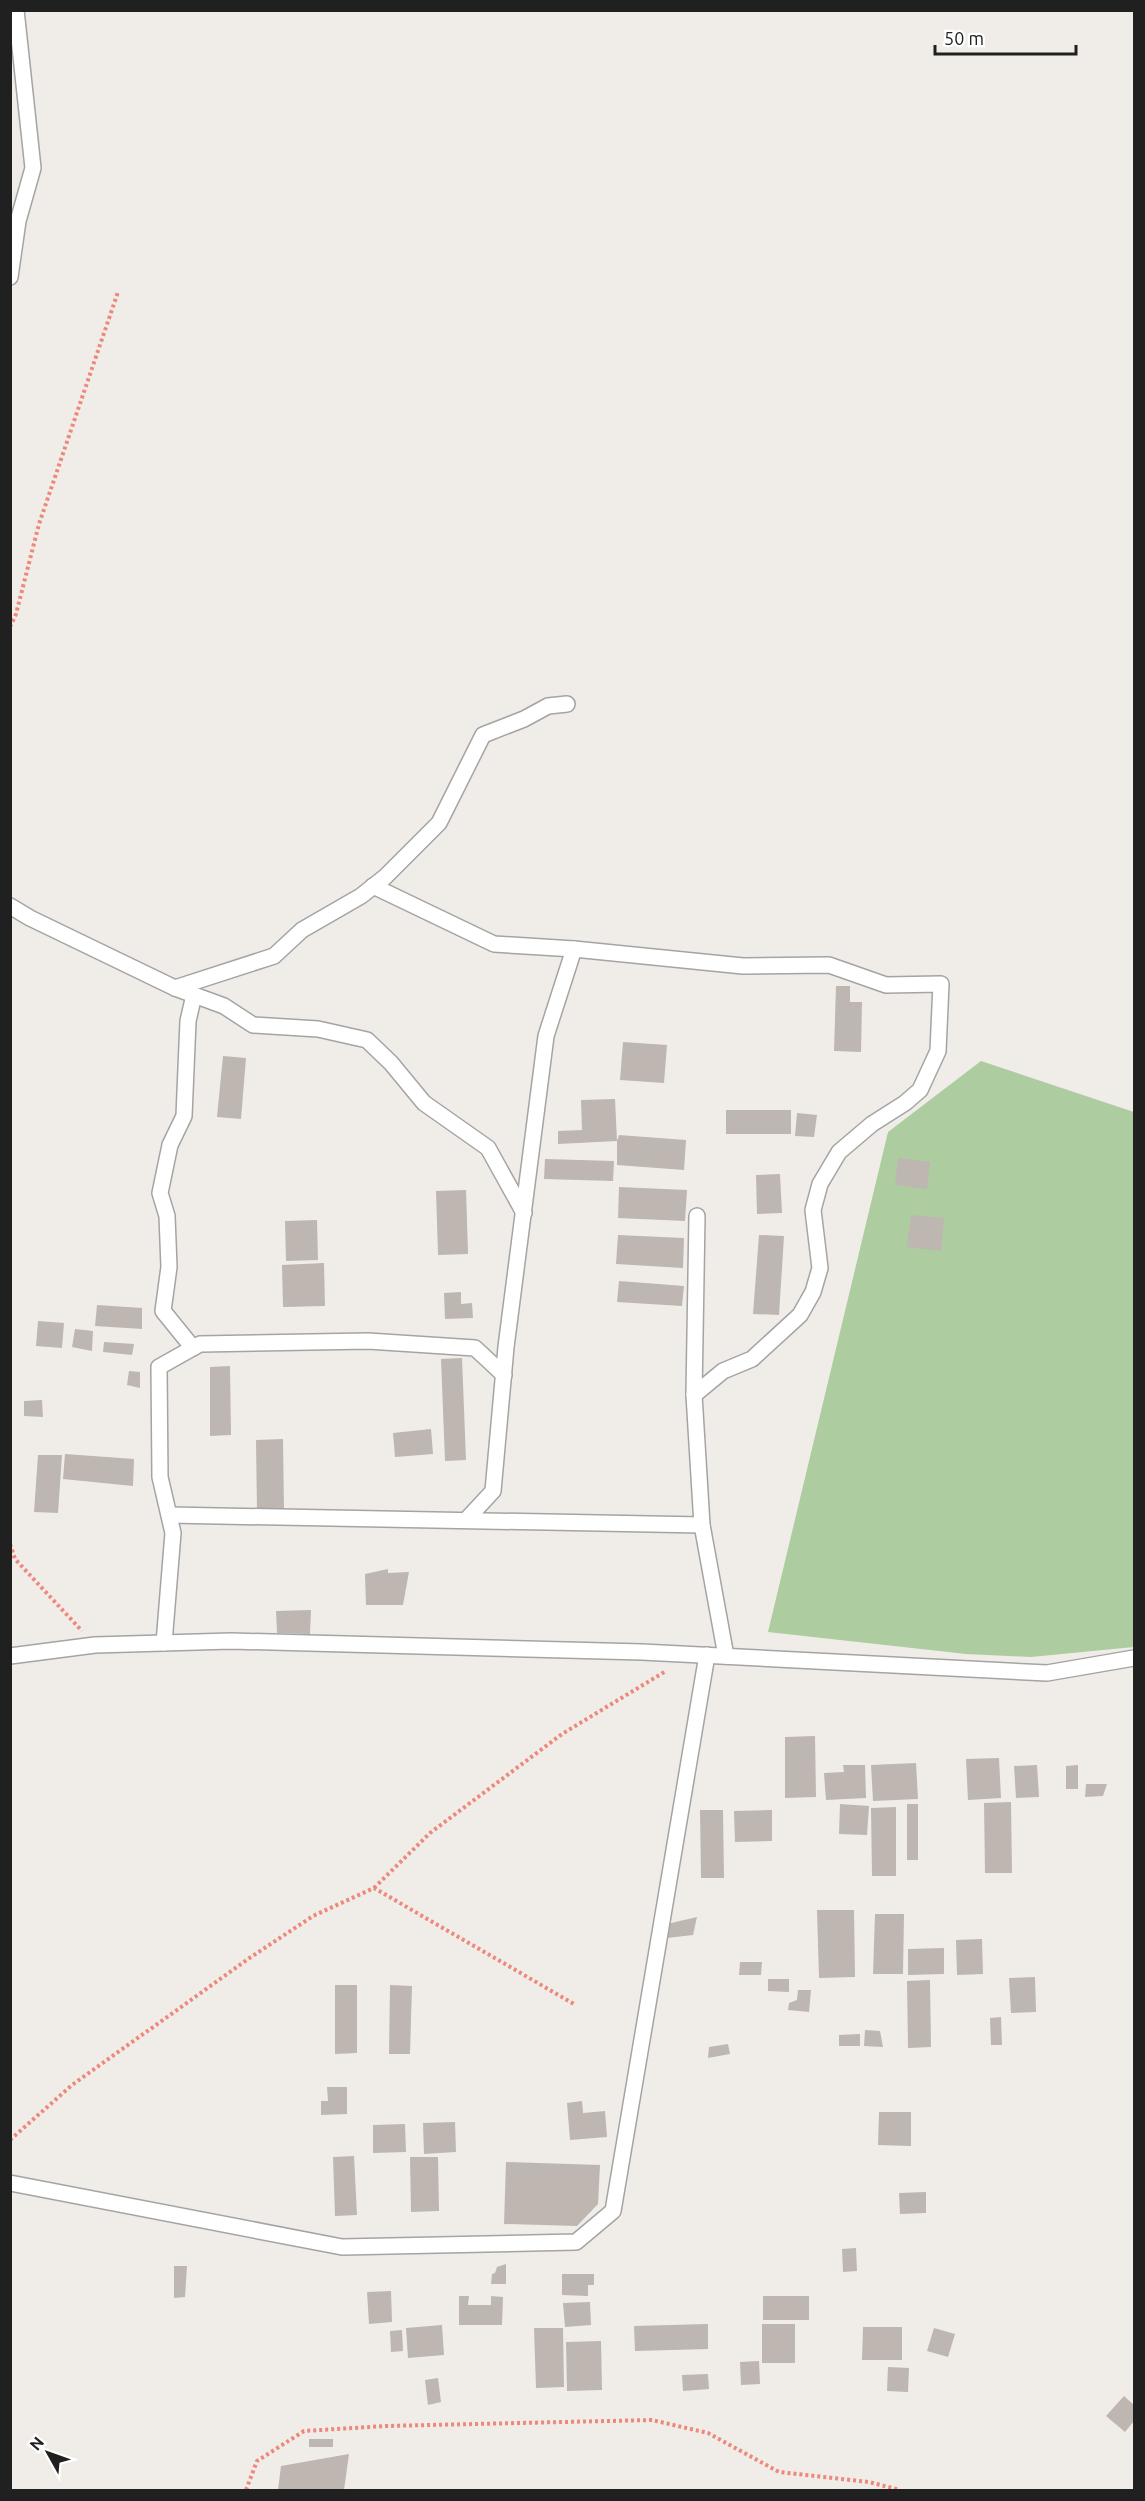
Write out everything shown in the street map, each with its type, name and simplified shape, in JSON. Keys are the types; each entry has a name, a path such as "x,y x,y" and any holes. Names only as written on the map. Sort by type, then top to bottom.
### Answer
{"street":[{"path":"10,277 18,221 33,168 16,10"},
{"path":"175,988 274,956 302,930 373,886 439,823 483,735 524,719 548,706 567,704"},
{"path":"373,886 494,945 574,949 743,966 830,966 886,985 941,984 938,1051 920,1090 838,1152 820,1184 813,1210 820,1268 813,1292 800,1315 752,1359 723,1371 694,1395"},
{"path":"10,906 30,918 175,988 224,1006 253,1025 318,1029 367,1040 391,1063 424,1103 488,1148 524,1213"},
{"path":"467,1520 493,1491 504,1375 546,1036 574,949"},
{"path":"193,1348 163,1311 169,1268 167,1216 160,1193 170,1145 184,1116 188,1022 194,995"},
{"path":"697,1216 694,1395 702,1525 726,1656"},
{"path":"164,1643 172,1533 160,1477 159,1367 200,1344 368,1341 475,1348 504,1375"},
{"path":"169,1515 702,1525"},
{"path":"10,1656 95,1645 231,1641 707,1655 1047,1673 1134,1658"},
{"path":"10,2183 342,2247 576,2242 612,2211 707,1655"}],"path":[{"path":"10,627 16,614 39,524 118,292"},
{"path":"10,1544 15,1559 95,1645"},
{"path":"10,2140 72,2085 251,1957 313,1916 374,1888 430,1833 562,1734 675,1665"},
{"path":"374,1888 574,2004"},
{"path":"246,2490 257,2461 304,2431 386,2426 652,2420 708,2433 779,2472 870,2482 900,2490"}],"green space":[{"path":"981,1061 1134,1112 1134,1647 1031,1657 966,1654 768,1632 888,1132"}],"building":[{"path":"836,986 850,986 850,1002 862,1002 861,1052 834,1051"},
{"path":"623,1042 667,1045 664,1083 620,1080"},
{"path":"223,1056 246,1058 241,1119 217,1117"},
{"path":"615,1099 617,1141 558,1144 558,1131 582,1130 581,1100"},
{"path":"726,1110 791,1110 791,1134 726,1134"},
{"path":"797,1113 817,1115 814,1137 795,1136"},
{"path":"619,1135 686,1140 684,1170 617,1165"},
{"path":"898,1158 930,1162 927,1189 895,1185"},
{"path":"545,1159 614,1161 613,1181 544,1179"},
{"path":"780,1174 782,1213 757,1214 756,1175"},
{"path":"619,1187 687,1190 685,1221 618,1218"},
{"path":"466,1190 468,1254 438,1255 436,1191"},
{"path":"911,1215 944,1218 941,1251 907,1247"},
{"path":"317,1220 318,1260 286,1261 285,1221"},
{"path":"618,1235 684,1238 683,1268 616,1264"},
{"path":"759,1235 784,1236 779,1315 753,1314"},
{"path":"324,1263 325,1306 283,1307 282,1265"},
{"path":"619,1281 684,1286 682,1306 617,1302"},
{"path":"461,1292 461,1304 472,1303 473,1318 445,1319 444,1293"},
{"path":"97,1305 142,1308 142,1329 95,1326"},
{"path":"38,1321 64,1323 62,1348 36,1346"},
{"path":"75,1329 93,1331 92,1351 72,1347"},
{"path":"104,1342 134,1344 132,1355 103,1352"},
{"path":"462,1358 466,1460 445,1461 441,1359"},
{"path":"230,1366 231,1435 210,1436 210,1367"},
{"path":"129,1371 140,1372 140,1388 127,1385"},
{"path":"42,1400 43,1417 24,1416 24,1401"},
{"path":"431,1429 433,1454 395,1457 393,1433"},
{"path":"283,1439 284,1511 257,1512 256,1440"},
{"path":"65,1454 134,1459 133,1486 63,1479"},
{"path":"38,1455 62,1455 58,1513 34,1512"},
{"path":"388,1569 388,1573 409,1572 403,1605 366,1605 365,1574"},
{"path":"311,1610 310,1634 277,1633 276,1611"},
{"path":"815,1736 816,1797 785,1798 785,1737"},
{"path":"999,1758 1001,1798 968,1800 966,1759"},
{"path":"916,1763 918,1799 873,1801 871,1765"},
{"path":"843,1765 865,1765 866,1798 826,1800 824,1773 844,1772"},
{"path":"1037,1765 1039,1797 1016,1798 1014,1766"},
{"path":"1078,1765 1078,1789 1066,1789 1066,1766"},
{"path":"1086,1784 1107,1784 1103,1796 1085,1797"},
{"path":"1011,1802 1012,1873 985,1873 984,1803"},
{"path":"840,1804 869,1806 867,1835 839,1834"},
{"path":"907,1804 918,1804 918,1860 907,1860"},
{"path":"896,1807 896,1876 872,1876 871,1808"},
{"path":"700,1810 723,1810 724,1878 701,1878"},
{"path":"772,1810 772,1841 735,1842 734,1811"},
{"path":"817,1910 854,1910 855,1977 819,1978"},
{"path":"875,1914 904,1914 903,1974 873,1974"},
{"path":"697,1917 693,1935 667,1938 667,1924"},
{"path":"982,1939 983,1974 957,1975 956,1940"},
{"path":"944,1948 944,1974 908,1975 908,1949"},
{"path":"740,1962 762,1962 761,1975 739,1975"},
{"path":"1035,1977 1036,2012 1011,2013 1009,1978"},
{"path":"768,1979 789,1979 789,1992 768,1991"},
{"path":"930,1980 931,2047 908,2048 907,1981"},
{"path":"335,1985 357,1985 357,2053 335,2054"},
{"path":"390,1985 412,1986 410,2054 389,2054"},
{"path":"798,1990 811,1990 809,2012 788,2010 789,2003 797,2000"},
{"path":"1001,2017 1002,2045 991,2045 990,2018"},
{"path":"865,2030 880,2031 883,2047 864,2046"},
{"path":"860,2034 860,2046 839,2046 839,2035"},
{"path":"728,2044 730,2054 708,2058 709,2047"},
{"path":"327,2087 347,2087 347,2114 321,2115 321,2101 328,2101"},
{"path":"582,2101 583,2113 605,2111 607,2137 570,2140 567,2103"},
{"path":"879,2112 911,2112 911,2146 878,2145"},
{"path":"455,2122 456,2152 424,2154 423,2123"},
{"path":"405,2124 406,2152 373,2153 373,2125"},
{"path":"354,2156 357,2215 335,2216 333,2157"},
{"path":"410,2157 438,2157 439,2211 411,2212"},
{"path":"506,2162 600,2165 598,2204 577,2226 504,2224"},
{"path":"926,2192 926,2213 900,2214 899,2193"},
{"path":"856,2248 857,2271 843,2272 842,2249"},
{"path":"506,2264 506,2284 491,2284 492,2274 495,2273 497,2267"},
{"path":"174,2266 187,2266 185,2297 174,2298"},
{"path":"562,2274 594,2274 594,2285 588,2285 588,2296 562,2295"},
{"path":"391,2291 392,2322 369,2324 367,2292"},
{"path":"459,2296 469,2296 468,2305 491,2305 491,2296 503,2297 502,2325 459,2325"},
{"path":"763,2296 809,2296 809,2320 763,2320"},
{"path":"590,2302 591,2325 565,2327 563,2303"},
{"path":"708,2324 708,2349 635,2351 634,2326"},
{"path":"762,2324 795,2324 795,2363 762,2363"},
{"path":"442,2325 444,2355 408,2358 406,2328"},
{"path":"863,2327 902,2327 902,2360 862,2360"},
{"path":"534,2328 563,2328 564,2387 536,2388"},
{"path":"934,2328 955,2334 948,2357 927,2351"},
{"path":"402,2330 403,2351 391,2352 390,2331"},
{"path":"601,2341 602,2390 567,2391 566,2342"},
{"path":"759,2361 760,2384 741,2385 740,2362"},
{"path":"888,2367 909,2368 908,2392 887,2391"},
{"path":"708,2374 709,2389 683,2391 682,2375"},
{"path":"438,2378 441,2402 428,2405 425,2380"},
{"path":"1124,2396 1134,2405 1134,2421 1125,2432 1106,2416"},
{"path":"309,2439 333,2439 333,2447 309,2447"},
{"path":"349,2454 344,2490 278,2490 281,2466"}]}
